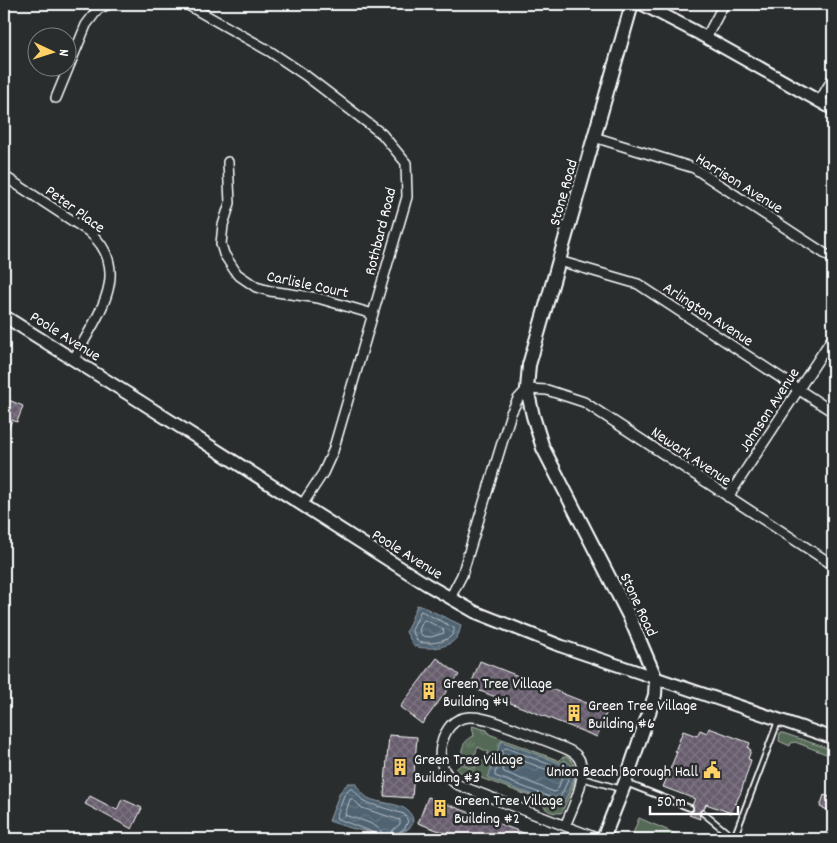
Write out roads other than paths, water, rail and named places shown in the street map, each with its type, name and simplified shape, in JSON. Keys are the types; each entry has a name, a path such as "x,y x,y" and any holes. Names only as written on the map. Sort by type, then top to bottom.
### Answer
{"main road":[{"name":"Stone Road","path":"632,4 530,365 527,390 532,416 543,448 630,618 656,679"},
{"path":"601,839 623,786 655,695 656,679"}],"street":[{"path":"56,98 86,25 98,10 109,4"},
{"name":"Rothbard Road","path":"186,4 271,52 305,75 382,134 406,163 407,197 333,451 323,473 302,505"},
{"path":"642,4 833,109"},
{"path":"706,38 724,4"},
{"path":"819,102 833,78"},
{"name":"Harrison Avenue","path":"594,138 694,168 833,259"},
{"name":"Carlisle Court","path":"228,162 230,203 223,225 221,244 224,254 237,274 256,287 318,298 373,314"},
{"name":"Peter Place","path":"4,176 88,231 96,238 108,257 111,283 106,297 74,359"},
{"name":"Arlington Avenue","path":"559,260 638,284 833,412"},
{"name":"Poole Avenue","path":"4,316 450,598 491,620 656,679 833,738"},
{"name":"Johnson Avenue","path":"728,497 833,337"},
{"name":"Newark Avenue","path":"527,390 547,390 584,402 833,565"},
{"name":"Stone Road","path":"450,598 462,575 511,413 518,399 527,390"},
{"path":"566,826 582,778 582,765 576,755 571,751 482,717 474,716 460,719 448,730 440,755 441,764 449,778 456,784 566,826 601,839"}],"lane":[{"path":"703,814 734,838 779,720"},
{"path":"582,778 623,786 690,808"}],"water":[{"path":"417,605 461,625 457,637 449,644 437,648 414,646 406,632"},
{"path":"501,741 562,764 564,760 570,764 574,773 572,785 564,802 552,803 488,778"},
{"path":"348,783 355,783 368,798 404,808 412,816 412,825 406,830 386,834 361,831 329,821 340,792"}],"place":[{"name":"Green Tree Village Building #4","path":"429,691"},
{"name":"Green Tree Village Building #6","path":"574,713"},
{"name":"Green Tree Village Building #3","path":"400,767"},
{"name":"Union Beach Borough Hall","path":"712,770"},
{"name":"Green Tree Village Building #2","path":"440,808"}]}
